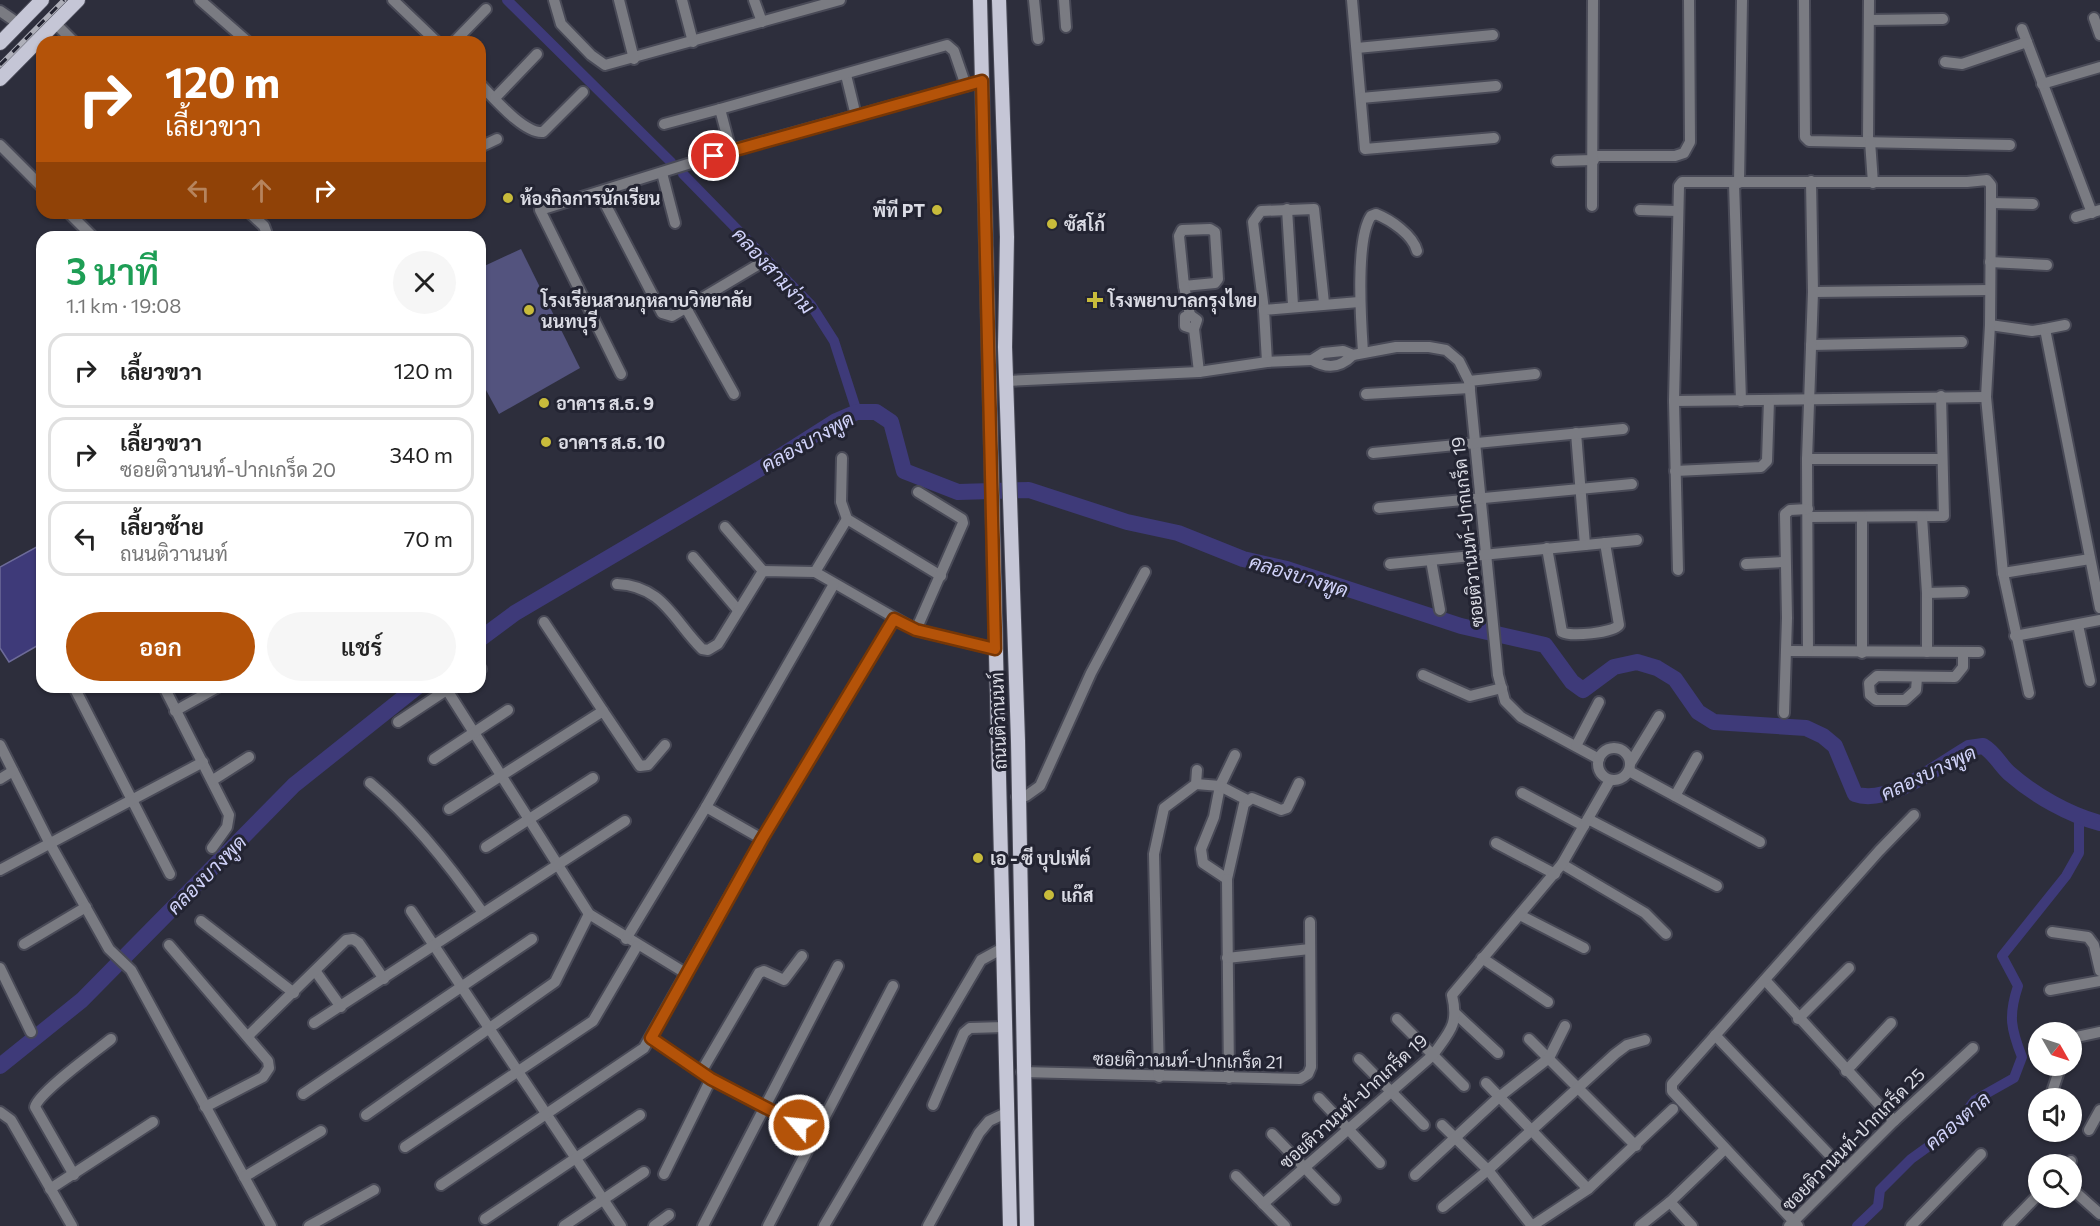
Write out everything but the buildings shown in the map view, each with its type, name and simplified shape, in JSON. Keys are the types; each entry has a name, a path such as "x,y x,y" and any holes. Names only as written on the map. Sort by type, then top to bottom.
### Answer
{"main road":[{"path":"0,43 42,0"},
{"path":"42,36 78,0"},
{"name":"ถนนติวานนท์","path":"981,0 1010,1226"},
{"name":"ถนนติวานนท์","path":"999,0 1006,237 1008,504 1018,741 1022,1072 1027,1226"},
{"path":"0,79 36,42"},
{"path":"1008,1112 1023,1112"}],"street":[{"path":"200,0 241,36"},
{"path":"394,0 431,36"},
{"path":"554,0 561,24 599,62 605,65 634,59 840,0"},
{"path":"619,0 634,59"},
{"path":"682,0 693,42"},
{"path":"754,0 762,22"},
{"path":"1034,0 1038,39"},
{"path":"1064,0 1066,27"},
{"path":"1352,0 1363,146 1369,150 1494,138"},
{"path":"1592,206 1593,0"},
{"path":"1557,161 1675,156 1684,153 1690,142 1689,0"},
{"path":"1741,400 1736,183 1742,0"},
{"path":"1804,0 1805,137 1814,142 1869,141 2010,145"},
{"path":"1869,0 1869,141 1873,183"},
{"path":"460,36 486,9"},
{"path":"0,10 19,24"},
{"path":"2094,18 2100,35"},
{"path":"1869,20 1943,19"},
{"path":"55,23 68,36"},
{"path":"2022,29 2042,84 2096,212 2076,217"},
{"path":"1357,48 1493,34"},
{"path":"1945,62 1962,64 2027,42"},
{"path":"664,124 947,45 954,51 966,86"},
{"path":"495,98 537,54"},
{"path":"2042,84 2100,67"},
{"path":"846,75 856,116"},
{"path":"621,374 540,210 731,151 982,81"},
{"path":"1361,98 1496,86"},
{"path":"486,90 520,123 538,132 543,132 583,92"},
{"path":"720,109 731,151"},
{"path":"486,144 497,139"},
{"path":"0,145 36,181"},
{"path":"662,173 675,223"},
{"path":"1678,570 1674,401 1677,191 1682,182 1873,183 1988,180 1991,185 1990,325 1986,397 2003,573 2029,693"},
{"path":"1808,651 1807,459 1813,292 1811,181"},
{"path":"599,192 662,313 672,316 756,266"},
{"path":"1991,203 2033,204"},
{"path":"1287,209 1293,305"},
{"path":"1267,362 1264,310 1253,222 1261,211 1314,209 1324,303"},
{"path":"1640,210 1677,211"},
{"path":"1358,354 1364,242 1371,216 1376,214 1388,219 1415,243 1417,251"},
{"path":"75,219 87,231"},
{"path":"256,219 264,226 265,231"},
{"path":"1184,286 1215,283 1218,279 1213,230 1182,230 1179,233 1184,286 1190,315 1185,317 1185,326 1194,329 1199,372"},
{"path":"1990,262 2047,265"},
{"path":"1813,292 1990,290"},
{"path":"1264,310 1293,305 1359,302"},
{"path":"686,308 734,394"},
{"path":"1990,325 2032,331 2065,325"},
{"path":"2045,329 2100,608"},
{"path":"1811,345 1962,342"},
{"name":"ซอยติวานนท์-ปากเกร็ด 19","path":"1006,381 1199,372 1267,362 1312,360 1323,353 1343,351 1358,354 1396,347 1430,347 1446,350 1459,361 1470,384 1485,554 1495,644 1505,701 1521,717 1599,759"},
{"path":"1366,394 1470,384 1535,374"},
{"path":"1784,713 1787,651 1785,514 1790,510 1862,517 1944,516 1941,396"},
{"path":"1674,401 1986,397"},
{"path":"1675,471 1761,467 1767,461 1769,400"},
{"path":"1373,453 1623,429"},
{"path":"1576,434 1585,545"},
{"path":"842,458 841,502 847,519 941,576"},
{"path":"1807,459 1942,459"},
{"path":"1379,508 1632,484"},
{"path":"916,630 963,523 962,519 918,492"},
{"path":"1862,517 1862,653"},
{"path":"1922,517 1927,593 1927,652"},
{"path":"815,572 847,519"},
{"path":"725,527 763,571 815,572 916,630 995,649"},
{"path":"1390,564 1637,540"},
{"path":"1547,548 1562,632 1567,635 1612,631 1619,625 1605,543"},
{"path":"693,557 738,610"},
{"path":"2003,573 2090,559"},
{"path":"1431,560 1440,610"},
{"path":"1746,564 1784,562"},
{"path":"617,584 630,584 651,592 702,649 708,650 718,644 763,571"},
{"path":"1017,797 1026,796 1040,786 1091,673 1144,572"},
{"path":"626,939 706,807 834,584"},
{"path":"1927,593 1963,592"},
{"path":"441,1185 644,1048 762,839 894,619"},
{"path":"2015,636 2100,620"},
{"path":"544,622 640,766 648,765 665,745"},
{"path":"2078,625 2090,681"},
{"path":"1787,651 1979,652"},
{"path":"1917,678 1955,677 1963,667 1963,652"},
{"path":"1423,675 1470,696 1502,688"},
{"path":"77,693 170,874"},
{"path":"167,693 213,780 229,820 212,848"},
{"path":"175,711 207,693"},
{"path":"398,722 442,693"},
{"path":"452,693 589,914 637,946 687,974"},
{"path":"1576,746 1599,702"},
{"path":"434,759 508,710"},
{"path":"449,809 603,711"},
{"path":"1659,716 1630,767 1621,779 1610,780 1599,771 1599,759 1605,751 1616,748 1626,753 1630,767 1675,796 1760,842"},
{"path":"0,745 49,842 109,949 131,970 271,1226"},
{"path":"1227,879 1203,863 1201,849 1214,817 1220,786 1235,755"},
{"path":"213,780 249,757"},
{"path":"1675,796 1697,757"},
{"path":"0,870 203,762"},
{"path":"1159,1077 1154,854 1164,808 1168,802 1186,794 1196,783 1197,770"},
{"path":"0,779 13,771"},
{"path":"486,847 593,778"},
{"name":"ซอยติวานนท์-ปากเกร็ด 19","path":"1263,1204 1433,1055 1453,1027 1456,1014 1452,995 1555,874 1610,780"},
{"path":"370,783 389,799 456,874 483,914"},
{"path":"1196,783 1220,786 1247,800"},
{"path":"1229,1078 1227,879 1244,804 1252,798 1281,810 1287,808 1299,783"},
{"path":"1522,794 1717,886"},
{"path":"706,807 762,839"},
{"path":"1794,1224 1671,1087 1715,1035 1914,815"},
{"path":"314,1023 625,821"},
{"path":"1496,843 1555,874"},
{"path":"1562,864 1645,913 1666,934"},
{"path":"24,944 86,907"},
{"path":"411,911 621,1226"},
{"path":"366,1115 555,982 589,914"},
{"path":"1520,915 1584,948"},
{"path":"201,921 294,993"},
{"name":"ซอยติวานนท์-ปากเกร็ด 21","path":"1022,1072 1229,1078 1300,1078 1308,1074 1311,1067 1310,922"},
{"path":"2052,932 2088,937 2094,945 2100,971"},
{"path":"248,1036 316,972 346,940 353,939 359,943 384,979"},
{"path":"303,1094 532,939"},
{"path":"169,945 248,1036 268,1061 270,1068 263,1077 205,1107"},
{"path":"405,1148 593,1021 637,946"},
{"path":"824,1226 981,960 1003,948"},
{"path":"1227,958 1310,949"},
{"path":"701,1072 759,973 764,971 784,980 802,956"},
{"path":"1482,958 1548,1002"},
{"path":"703,1226 838,966"},
{"path":"0,968 32,1032"},
{"path":"1798,1019 1849,968"},
{"path":"316,972 341,1006"},
{"path":"1765,980 1798,1019 1894,1121"},
{"path":"2050,990 2100,981"},
{"path":"768,1226 892,986"},
{"path":"1456,1014 1498,1053"},
{"path":"1397,1019 1464,1086"},
{"path":"1846,1071 1891,1023"},
{"path":"1415,1175 1499,1097 1549,1058 1565,1026"},
{"path":"933,1106 964,1033 970,1028 1005,1027"},
{"path":"2082,1036 2100,1032"},
{"path":"1715,1035 1844,1170"},
{"path":"651,1038 711,1079 816,1134"},
{"path":"74,1175 35,1107 36,1101 111,1039"},
{"path":"1529,1039 1636,1146"},
{"path":"1443,1207 1532,1131 1622,1048 1645,1040"},
{"name":"ซอยติวานนท์-ปากเกร็ด 25","path":"1794,1224 1844,1170 1941,1075 1973,1047"},
{"path":"1359,1059 1424,1125"},
{"path":"664,1174 711,1079"},
{"path":"1486,1083 1588,1189"},
{"path":"1319,1098 1380,1163"},
{"path":"1442,1125 1488,1170 1532,1226 1588,1189 1673,1109"},
{"path":"2089,1130 2100,1110"},
{"path":"0,1112 11,1120 72,1226"},
{"path":"928,1226 979,1133 989,1121 1008,1112"},
{"path":"485,1219 640,1115"},
{"path":"50,1190 153,1122"},
{"path":"244,1177 321,1131"},
{"path":"1272,1134 1335,1199"},
{"path":"1640,1226 1670,1202 1725,1149"},
{"path":"1911,1226 1981,1154"},
{"path":"564,1226 644,1172"},
{"path":"1236,1176 1285,1226"},
{"path":"309,1226 374,1190"},
{"path":"2082,1198 2100,1214"},
{"path":"1670,1202 1692,1226"},
{"path":"2008,1226 2028,1205"},
{"path":"654,1226 669,1215"}],"shaded area":[{"path":"521,249 580,368 499,414 486,390 486,265"},
{"path":"36,547 36,646 9,662 0,648 0,567"}],"waterway":[{"name":"คลองสามง่าม","path":"507,0 671,162"},
{"name":"คลองสามง่าม","path":"683,174 811,305 834,341 857,412"},
{"name":"คลองบางพูด","path":"486,635 515,613 773,461 836,421 857,412 876,412 891,422 904,471 958,492 1029,490 1127,522 1178,533 1243,559 1287,569 1461,626 1545,645 1572,682 1583,690 1614,667 1637,662 1657,668 1675,679 1698,712 1714,722 1806,728 1823,736 1835,746 1855,794 1868,796 1898,789 1914,782 1969,748 1983,746 2009,773 2041,796 2076,815 2100,823"},
{"name":"คลองบางพูด","path":"0,1066 82,1000 294,785 409,693"},
{"name":"คลองตาล","path":"1857,1226 1878,1206 1880,1190 1911,1159 1954,1128 1975,1100 2014,1078 2022,1057 2012,1022 2018,986 2002,956 2066,876 2079,853 2079,818"}],"railway":[{"path":"0,65 64,0"}],"place":[{"name":"ห้องกิจการนักเรียน","path":"508,198"},
{"name":"พีที PT","path":"937,210"},
{"name":"ซัสโก้","path":"1052,224"},
{"name":"โรงพยาบาลกรุงไทย","path":"1095,300"},
{"name":"โรงเรียนสวนกุหลาบวิทยาลัย นนทบุรี","path":"529,310"},
{"name":"อาคาร ส.ธ. 9","path":"544,403"},
{"name":"อาคาร ส.ธ. 10","path":"546,442"},
{"name":"เอ - ซี บุปเฟ่ต์","path":"978,858"},
{"name":"แก๊ส","path":"1049,895"}],"route":[{"path":"714,156 982,81 995,649 916,630 894,619 762,839 651,1038 711,1079 799,1125"}]}
